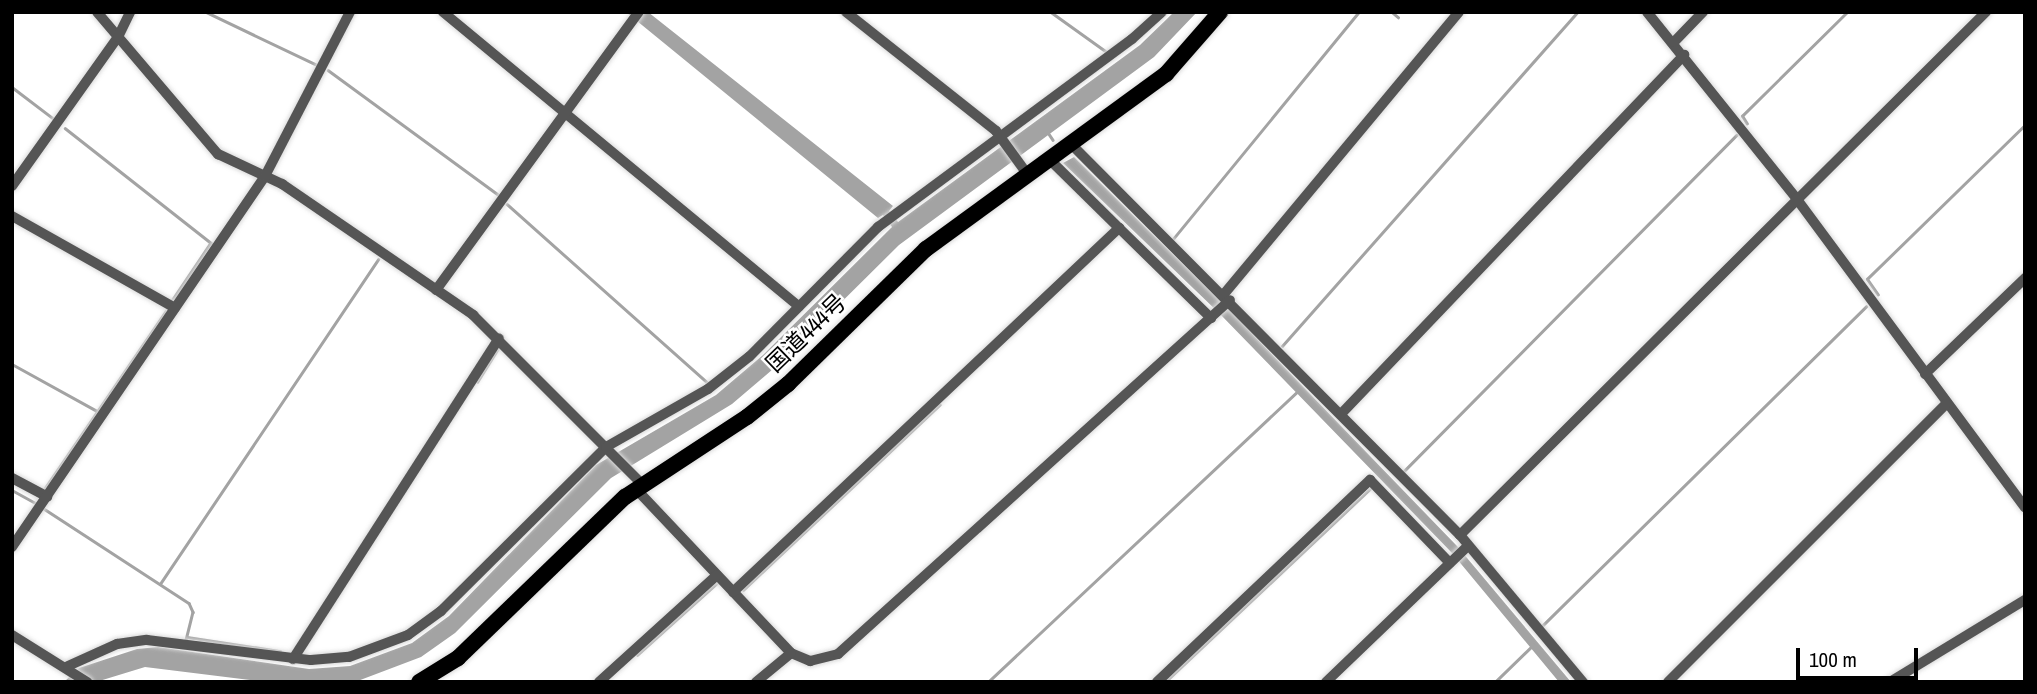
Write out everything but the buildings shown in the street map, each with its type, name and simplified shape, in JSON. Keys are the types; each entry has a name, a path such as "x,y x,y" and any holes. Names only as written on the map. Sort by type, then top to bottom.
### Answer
{"highway":[{"name":"国道444号","path":"419,682 458,658 637,483 747,417 788,384 926,249 1024,169 1052,159 1166,75 1220,12"}],"street":[{"path":"97,12 218,154 265,176 436,290 499,338 606,448 733,592 791,653 810,661 847,650 1213,316 1458,12"},
{"path":"12,186 118,37 130,12"},
{"path":"12,547 265,176 350,12"},
{"path":"443,12 799,306"},
{"path":"846,12 1002,138 1024,169"},
{"path":"70,667 117,644 186,643 293,659 349,657 408,635 441,611 606,448 708,389 750,356 890,218 1002,138 1161,12"},
{"path":"1647,12 1674,42 1796,198 2025,508"},
{"path":"1674,42 1703,12"},
{"path":"1460,535 1986,12"},
{"path":"436,290 637,15"},
{"path":"1341,414 1684,55"},
{"path":"1071,146 1227,299 1460,535 1466,547 1583,682"},
{"path":"1052,159 1119,228 1213,316"},
{"path":"12,216 175,308"},
{"path":"733,592 1119,228"},
{"path":"1925,374 2025,278"},
{"path":"293,659 499,338"},
{"path":"1668,682 1946,404"},
{"path":"12,478 42,503"},
{"path":"1157,682 1370,480 1451,561"},
{"path":"1326,682 1466,547"},
{"path":"599,682 718,575"},
{"path":"1890,682 2025,600"},
{"path":"12,635 70,667 87,682"},
{"path":"755,682 791,653"}],"shaded area":[{"path":"626,12 648,12 893,206 889,211 898,222 1140,45 1174,12 1197,12 1154,57 899,245 780,363 732,404 611,478 455,633 421,657 355,682 267,682 145,667 96,682 64,682 79,668 137,649 158,647 309,669 350,666 412,643 449,616 596,465 716,395 763,355 892,227 883,215 878,218"},
{"path":"1074,157 1226,307 1457,546 1571,682 1559,682 1452,553 1220,314 1063,163"}],"waterway":[{"path":"206,12 317,65"},
{"path":"1051,12 1108,53"},
{"path":"1173,239 1359,12"},
{"path":"1392,12 1398,17"},
{"path":"1282,346 1577,12"},
{"path":"1747,124 1742,116 1847,12"},
{"path":"328,70 499,195"},
{"path":"12,87 54,119"},
{"path":"1878,295 1867,279 2025,125"},
{"path":"65,128 211,243 172,301"},
{"path":"1049,134 1053,140"},
{"path":"1403,472 1736,135"},
{"path":"507,204 708,383"},
{"path":"160,584 378,260"},
{"path":"1542,626 1866,307"},
{"path":"43,491 167,309"},
{"path":"477,382 498,349"},
{"path":"12,364 97,411"},
{"path":"988,682 1297,392"},
{"path":"743,590 939,405"},
{"path":"1165,682 1371,488"},
{"path":"12,490 37,504"},
{"path":"43,508 189,603 193,612 186,640"},
{"path":"637,655 718,582"},
{"path":"187,637 280,651"},
{"path":"1495,682 1533,645"}]}
